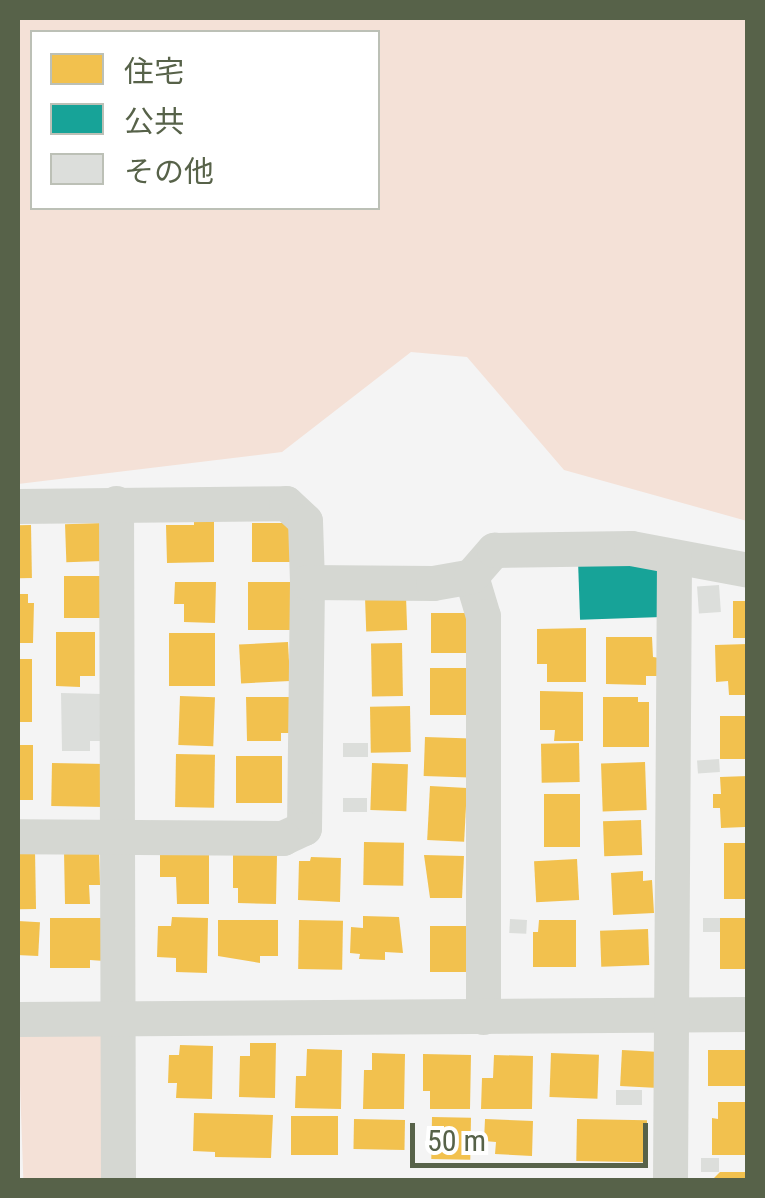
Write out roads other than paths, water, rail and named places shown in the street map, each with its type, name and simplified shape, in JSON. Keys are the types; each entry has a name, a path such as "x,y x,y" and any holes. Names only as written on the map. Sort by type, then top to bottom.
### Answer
{"street":[{"path":"18,506 286,503 305,521 307,582 304,828 283,838 18,836"},
{"path":"116,504 118,1180"},
{"path":"307,582 433,583 471,576 494,550 631,548 748,570"},
{"path":"670,1180 674,558"},
{"path":"471,576 483,616 483,1017"},
{"path":"18,1019 116,1006 483,1017 748,1014"}]}
